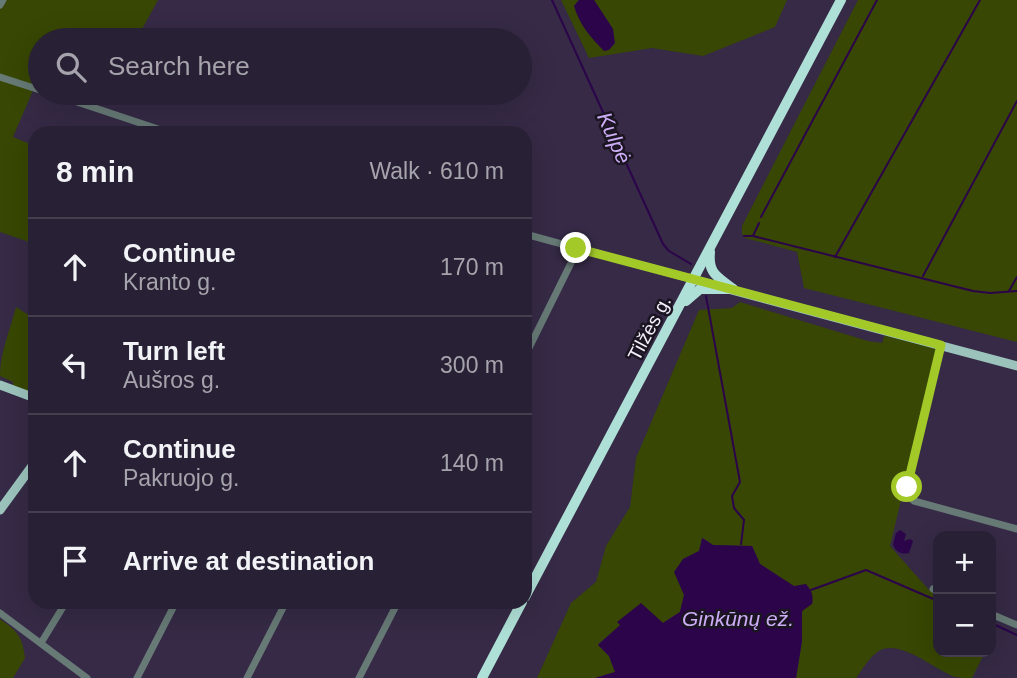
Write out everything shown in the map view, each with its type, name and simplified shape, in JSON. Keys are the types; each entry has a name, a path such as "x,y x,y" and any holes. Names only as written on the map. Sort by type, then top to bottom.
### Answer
{"highway":[{"name":"Tilžės g.","path":"532,576 681,305 841,0"},
{"path":"710,250 709,265 713,273 733,289"},
{"path":"681,305 700,289 733,289"},
{"path":"482,678 518,609"}],"main road":[{"path":"694,280 1017,366"},
{"path":"0,385 28,395"},
{"path":"0,510 28,472"}],"street":[{"path":"0,5 4,0"},
{"path":"0,77 28,86"},
{"path":"86,105 149,126"},
{"path":"532,236 694,280"},
{"path":"532,342 575,256 576,248"},
{"path":"941,345 907,487 908,496 914,501 1017,529"},
{"path":"41,643 62,609"},
{"path":"137,678 172,609"},
{"path":"247,678 282,609"},
{"path":"359,678 394,609"},
{"path":"0,613 87,678"},
{"path":"996,616 1017,625"}],"green space":[{"path":"0,0 158,0 143,28 28,28 28,102 13,137 28,143 28,242 0,232"},
{"path":"561,0 579,0 576,3 613,29 594,0 787,0 775,27 703,56 652,48 589,58"},
{"path":"858,0 1017,0 1017,342 804,288 797,252 745,238 742,234 742,226"},
{"path":"740,302 868,341 882,343 885,334 938,347 890,546 933,592 933,657 982,657 972,678 955,677 910,653 891,648 875,654 856,678 796,678 806,584 794,587 760,564 752,546 713,545 703,538 699,551 683,559 684,595 680,612 663,623 621,625 598,644 609,656 615,672 595,678 537,678 571,603 596,582 606,546 630,507 636,458 699,310 732,308"},
{"path":"16,307 28,315 28,391 13,386 13,382 0,376 3,350"},
{"path":"0,619 21,639 24,651 25,658 13,678 0,678"}],"water":[{"path":"579,0 594,0 613,29 615,43 609,50 604,51 582,25 574,6"},
{"path":"900,530 906,534 904,541 913,541 909,553 899,552 894,547 896,533"},
{"name":"Ginkūnų ež.","path":"702,538 713,545 752,546 760,564 794,586 806,584 809,588 813,601 802,611 802,641 796,678 595,678 615,672 609,656 598,645 620,625 617,622 641,603 663,623 680,612 684,595 674,572 683,559 699,551"}],"waterway":[{"name":"Kulpė","path":"552,0 663,244 669,251 691,264"},
{"path":"761,217 877,0"},
{"path":"835,257 980,0"},
{"path":"923,276 1017,101"},
{"path":"744,236 753,236 759,223"},
{"path":"753,236 973,291 1017,291"},
{"path":"1009,291 1017,277"},
{"name":"Kulpė","path":"706,296 740,482 732,496 734,508 744,520 741,544"},
{"path":"811,590 866,570 933,599"},
{"path":"996,625 1017,635"}],"route":[{"path":"576,248 941,345 907,487"}]}
